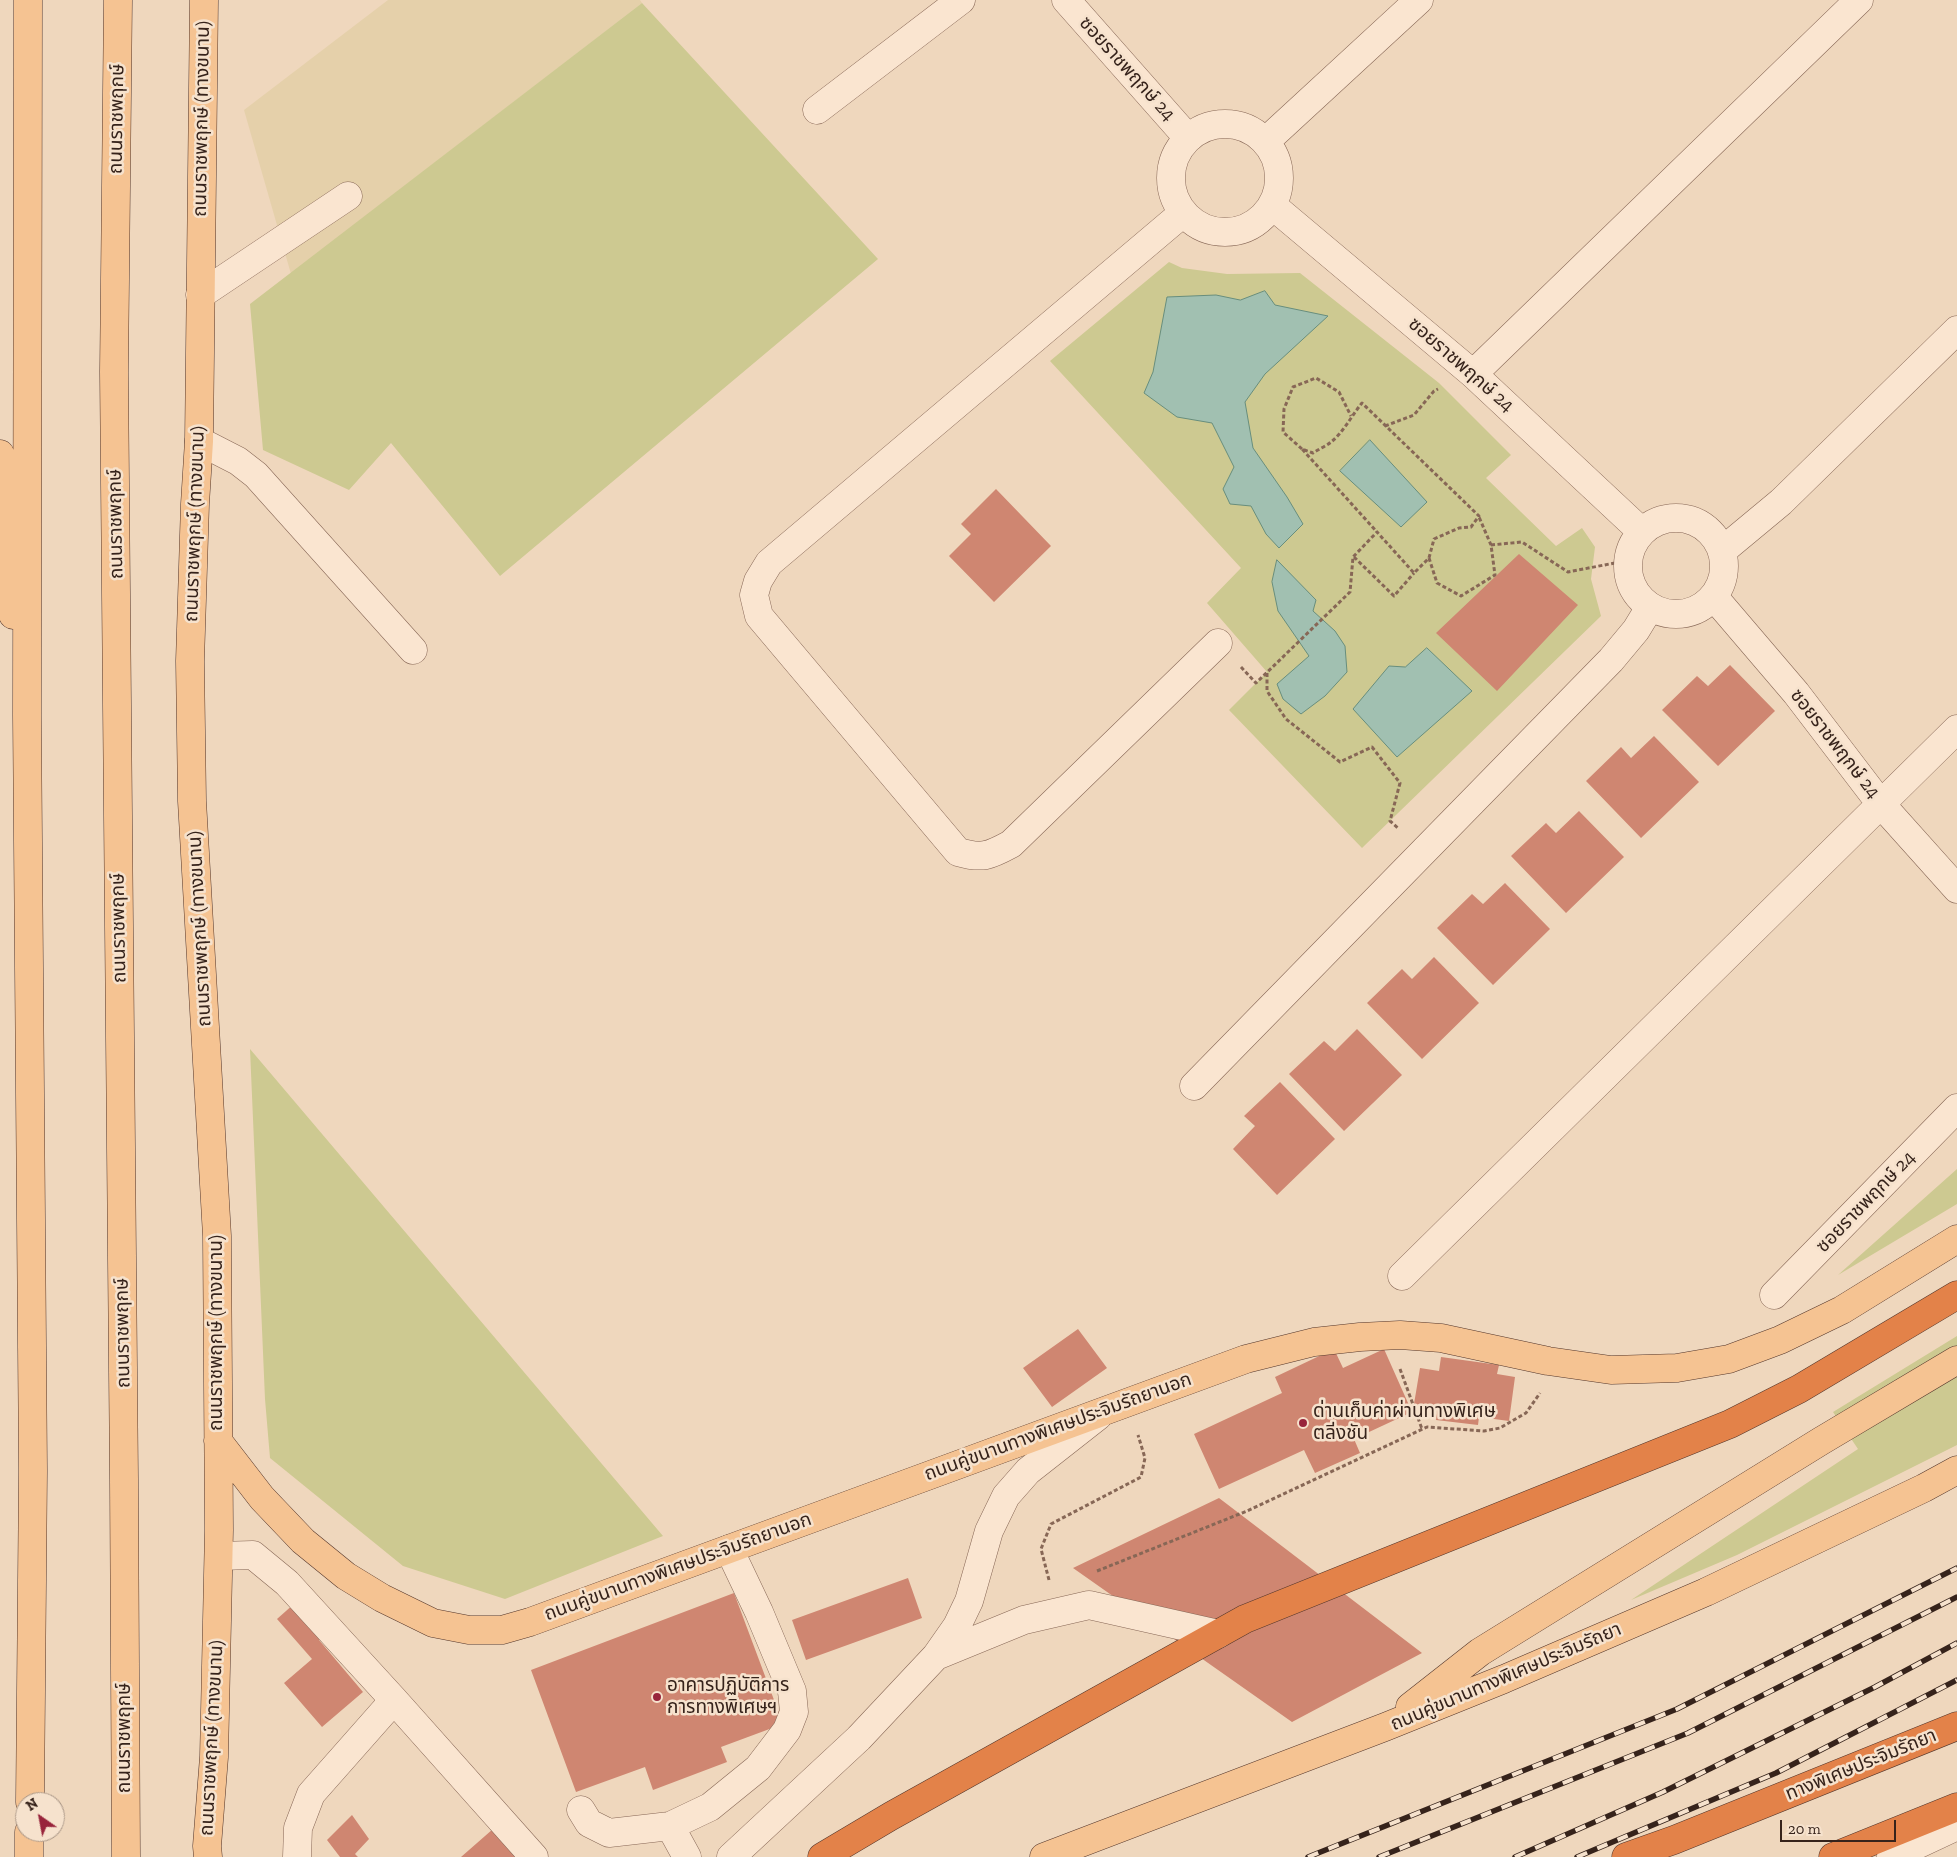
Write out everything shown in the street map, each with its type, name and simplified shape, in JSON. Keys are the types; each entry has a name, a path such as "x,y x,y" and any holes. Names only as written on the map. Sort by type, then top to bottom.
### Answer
{"highway":[{"path":"822,1857 890,1816 1245,1619 1730,1424 1799,1389 1957,1295"},
{"name":"ทางพิเศษประจิมรัถยา","path":"1626,1857 1674,1840 1957,1726"},
{"path":"1833,1857 1957,1807"}],"main road":[{"path":"28,0 27,716 33,1471 30,1792"},
{"name":"ถนนราชพฤกษ์","path":"118,0 114,372 126,1857"},
{"name":"ถนนราชพฤกษ์ (ทางขนาน)","path":"204,0 199,441 190,661 192,801 217,1236 219,1556 214,1757 206,1853"},
{"path":"0,454 6,566 27,716"},
{"name":"ถนนคู่ขนานทางพิเศษประจิมรัถยานอก","path":"218,1441 262,1498 303,1541 346,1576 382,1598 433,1623 468,1630 502,1630 530,1622 1246,1359 1314,1342 1387,1336 1441,1338 1560,1362 1611,1370 1677,1368 1729,1359 1780,1340 1842,1310 1957,1240"},
{"path":"1385,1727 1480,1652 1821,1441 1957,1360"},
{"name":"ถนนคู่ขนานทางพิเศษประจิมรัถยา","path":"1044,1857 1385,1727 1504,1679 1706,1592 1924,1488 1957,1470"},
{"path":"29,1842 29,1857"}],"street":[{"path":"817,110 961,0"},
{"name":"ซอยราชพฤกษ์ 24","path":"1066,0 1188,138"},
{"path":"1266,141 1420,0"},
{"path":"1473,374 1859,0"},
{"name":"ซอยราชพฤกษ์ 24","path":"1220,124 1236,124 1253,130 1266,141 1274,153 1279,166 1280,179 1278,193 1273,206 1259,222 1240,231 1219,233 1199,226 1183,213 1174,199 1170,183 1172,166 1178,151 1188,138 1203,128 1220,124"},
{"path":"200,295 348,196"},
{"name":"ซอยราชพฤกษ์ 24","path":"1273,206 1473,374 1642,532"},
{"path":"1183,213 769,564 758,581 754,596 759,616 796,662 958,852 976,857 995,853 1011,844 1218,643"},
{"path":"1722,551 1781,502 1957,330"},
{"path":"199,441 238,461 256,474 413,650"},
{"path":"1677,518 1697,522 1712,534 1722,551 1725,566 1722,582 1714,597 1700,608 1684,614 1666,614 1650,607 1640,599 1628,574 1628,561 1632,545 1642,532 1658,521 1677,518"},
{"name":"ซอยราชพฤกษ์ 24","path":"1714,597 1796,693 1880,803 1957,889"},
{"path":"1194,1086 1611,660 1636,630 1650,607"},
{"path":"1402,1276 1957,728"},
{"name":"ซอยราชพฤกษ์ 24","path":"1774,1295 1957,1108"},
{"path":"731,1857 859,1738 936,1656 956,1626 969,1601 989,1531 1006,1496 1028,1470 1118,1405"},
{"path":"580,1810 589,1823 609,1833 670,1826 710,1806 758,1768 788,1730 794,1712 792,1691 759,1612 729,1549"},
{"path":"219,1556 253,1555 286,1583 394,1700 534,1857"},
{"path":"936,1656 1024,1620 1089,1605 1218,1634"},
{"path":"297,1857 298,1828 312,1794 394,1700"},
{"path":"670,1826 686,1857"},
{"path":"1890,1857 1957,1826"}],"path":[{"path":"1385,426 1414,414 1434,391 1473,374"},
{"path":"1351,416 1339,392 1316,378 1293,387 1284,409 1283,432 1302,449 1414,573"},
{"path":"1302,449 1313,452 1331,442 1342,432 1351,416 1362,403 1479,516 1491,545 1495,575 1461,596 1437,583 1429,558"},
{"path":"1353,557 1394,596 1429,558 1434,538 1459,528 1471,527 1479,516"},
{"path":"1218,643 1256,683 1350,592 1353,557 1377,532"},
{"path":"1491,545 1522,542 1568,572 1628,561"},
{"path":"1267,672 1267,690 1286,718 1340,762 1372,747 1400,782 1390,821 1426,851"},
{"path":"1387,1336 1422,1429"},
{"path":"1092,1573 1247,1511 1427,1427 1484,1431 1500,1428 1526,1413 1560,1362"},
{"path":"1051,1582 1047,1577 1041,1549 1051,1524 1141,1477 1145,1458 1118,1405"}],"shaded area":[{"path":"388,0 640,0 642,3 291,274 244,110"},
{"path":"642,3 878,259 500,576 391,443 349,490 263,450 250,304"},
{"path":"1169,262 1182,268 1227,274 1300,273 1439,383 1511,455 1486,478 1556,546 1582,528 1595,547 1591,579 1601,616 1362,848 1229,710 1267,672 1207,603 1241,568 1050,361"},
{"path":"1265,291 1275,305 1328,316 1265,374 1245,402 1253,448 1303,524 1279,548 1266,534 1251,506 1230,504 1223,489 1234,467 1212,423 1177,417 1144,393 1153,372 1167,297 1216,295 1240,300"},
{"path":"1370,440 1427,502 1401,527 1340,471"},
{"path":"1277,560 1316,600 1313,611 1335,631 1345,646 1347,672 1325,696 1301,714 1283,699 1277,684 1309,656 1278,611 1272,582"},
{"path":"1427,648 1472,691 1397,757 1353,709 1389,666 1405,667"},
{"path":"250,1049 663,1536 505,1599 403,1566 270,1458 265,1399"},
{"path":"1957,1169 1957,1204 1838,1275"},
{"path":"1957,1336 1957,1445 1737,1555 1631,1600 1858,1449 1833,1412"}],"building":[{"path":"996,489 1051,546 994,602 949,556 971,534 961,524"},
{"path":"1519,554 1578,605 1497,691 1436,633"},
{"path":"1730,665 1775,711 1718,766 1662,710 1697,676 1708,686"},
{"path":"1654,736 1699,782 1641,838 1586,781 1621,747 1631,758"},
{"path":"1579,811 1624,857 1566,913 1511,856 1546,823 1556,833"},
{"path":"1505,883 1550,929 1493,985 1437,928 1472,894 1483,904"},
{"path":"1434,957 1479,1003 1422,1059 1367,1003 1402,969 1412,979"},
{"path":"1357,1029 1402,1075 1344,1131 1289,1074 1324,1041 1335,1051"},
{"path":"1280,1082 1335,1139 1277,1195 1233,1149 1255,1126 1244,1116"},
{"path":"1078,1329 1107,1368 1052,1407 1023,1368"},
{"name":"ด่านเก็บค่าผ่านทางพิเศษ ตลิ่งชัน","path":"1334,1349 1343,1368 1384,1349 1412,1412 1354,1439 1360,1453 1315,1473 1304,1450 1219,1489 1194,1434 1282,1393 1275,1377"},
{"path":"1441,1357 1499,1365 1497,1374 1515,1377 1509,1421 1479,1417 1478,1425 1436,1420 1438,1407 1414,1404 1420,1368 1439,1371"},
{"path":"1219,1498 1422,1653 1292,1722 1073,1568"},
{"path":"908,1578 922,1618 806,1660 792,1620"},
{"name":"อาคารปฏิบัติการ การทางพิเศษฯ","path":"734,1593 783,1724 721,1747 727,1762 653,1790 645,1767 576,1792 531,1670"},
{"path":"295,1603 324,1636 319,1640 363,1692 322,1727 284,1683 312,1659 277,1619"},
{"path":"352,1815 369,1839 355,1854 358,1857 340,1857 327,1840"},
{"path":"493,1829 519,1857 461,1857"}],"railway":[{"path":"1308,1857 1677,1709 1957,1568"},
{"path":"1379,1857 1688,1733 1957,1597"},
{"path":"1515,1857 1663,1792 1875,1687 1957,1643"},
{"path":"1577,1857 1776,1773 1957,1680"}],"place":[{"name":"ด่านเก็บค่าผ่านทางพิเศษ ตลิ่งชัน","path":"1303,1423"},
{"name":"อาคารปฏิบัติการ การทางพิเศษฯ","path":"657,1697"}]}
